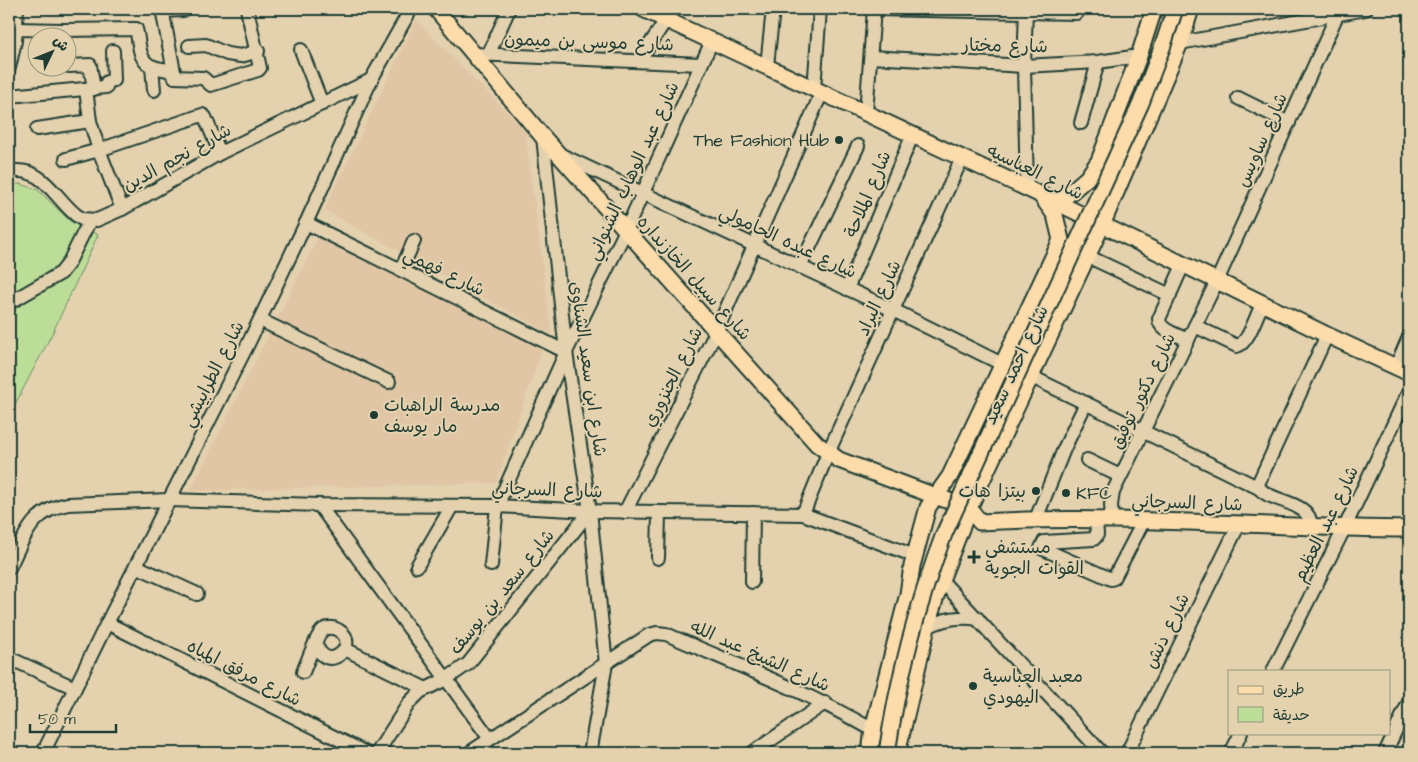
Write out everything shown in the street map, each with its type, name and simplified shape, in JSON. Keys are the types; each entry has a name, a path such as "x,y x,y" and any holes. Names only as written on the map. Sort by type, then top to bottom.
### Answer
{"main road":[{"name":"شارع سبيل الخازنداره","path":"436,9 481,55 543,137 817,444 839,460 970,508"},
{"name":"شارع العباسيه","path":"643,9 670,14 712,41 1058,203 1262,304 1403,370"},
{"path":"1058,203 1087,178 1099,161 1154,9"},
{"path":"882,753 894,682 925,569 958,486 1135,99 1157,40 1165,9"},
{"path":"897,751 895,703 921,598 944,534 1141,103 1175,9"},
{"name":"شارع احمد سعيد","path":"897,751 926,628 941,580 970,508 1102,225 1180,43 1191,9"},
{"path":"1103,151 1108,163 1114,167 1119,166 1132,156"},
{"name":"شارع احمد سعيد","path":"870,753 873,729 908,594 915,556 928,507 950,476 1061,240 1055,215 1046,201 1033,192"},
{"name":"شارع السرجاني","path":"970,508 980,522 1036,518 1112,519 1344,529 1409,529"}],"street":[{"path":"9,68 15,41 17,9"},
{"path":"175,77 204,78 211,84 258,70 261,65 247,9"},
{"name":"شارع الطرابيشي","path":"43,753 260,320 371,80 411,9"},
{"path":"481,55 509,9"},
{"path":"767,66 773,9"},
{"name":"شارع الجنزوري","path":"625,512 716,332 754,246 818,90 820,9"},
{"path":"866,113 874,9 1026,10 1078,13"},
{"path":"1180,43 1366,9"},
{"path":"175,77 162,10 183,10"},
{"path":"1026,10 1024,66 1033,192"},
{"name":"شارع ساويس","path":"1217,281 1338,13"},
{"path":"639,61 670,14"},
{"path":"16,29 136,29 140,54 143,59 152,67 170,70 175,77"},
{"name":"شارع عبد الوهاب الشنواني","path":"491,565 496,506 566,352 626,230 712,41"},
{"path":"189,46 207,45 227,54 241,56 258,51"},
{"path":"301,50 322,104"},
{"path":"9,96 106,87 108,82 114,81 113,51"},
{"name":"شارع موسى بن ميمون","path":"481,55 701,64"},
{"name":"شارع مختار","path":"871,57 1024,66 1098,62 1138,56"},
{"path":"1081,123 1098,62"},
{"path":"78,66 90,65 90,121 98,150 122,209"},
{"path":"152,67 154,90"},
{"name":"شارع نجم الدين","path":"90,220 97,220 122,209 220,153 371,80"},
{"path":"1238,98 1288,123"},
{"path":"66,160 204,115 220,153"},
{"path":"37,129 90,121"},
{"name":"شارع ابن سعيد الشناوى","path":"543,137 566,352 590,511 606,664 590,753"},
{"name":"شارع الملاحة","path":"847,289 910,141"},
{"path":"800,267 858,146"},
{"name":"شارع عبده الحامولي","path":"558,153 893,310 1002,364"},
{"name":"شارع البراد","path":"803,514 828,453 962,158"},
{"path":"9,172 23,170 32,172 40,177 70,210 82,219 90,220 68,264 61,273 10,298"},
{"name":"شارع فهمي","path":"306,224 566,352"},
{"path":"401,270 414,241"},
{"path":"1087,256 1170,295"},
{"path":"1183,265 1159,319 1159,323 1162,327 1188,340"},
{"name":"شارع دكتور توفيق","path":"1112,519 1112,498 1120,476 1217,281"},
{"path":"1195,326 1240,346 1246,340 1262,304"},
{"path":"260,320 389,382"},
{"path":"1259,488 1258,484 1327,335"},
{"path":"1403,370 1409,337"},
{"path":"1032,377 1304,510 1310,518 1311,527"},
{"name":"شارع عبد العظيم","path":"1273,670 1344,529 1409,391"},
{"path":"1036,518 1064,449 1086,403"},
{"path":"1088,460 1120,476"},
{"name":"شارع السرجاني","path":"9,568 34,520 55,506 170,500 319,505 496,506 625,512 803,514 915,556"},
{"path":"319,505 490,739"},
{"path":"417,566 452,506"},
{"name":"شارع سعد بن يوسف","path":"377,753 409,703 420,692 446,679 468,664 590,511"},
{"path":"658,558 659,512"},
{"path":"752,582 753,513"},
{"path":"1096,519 1097,535 1094,539 1044,542 1041,548 1111,579 1114,578 1144,520"},
{"name":"شارع دنش","path":"1127,753 1239,524"},
{"path":"136,566 197,594"},
{"path":"941,580 1102,753"},
{"path":"926,628 951,618 978,620"},
{"name":"شارع مرفق المياه","path":"107,623 366,753"},
{"path":"303,672 321,631 327,628 334,628 340,631 346,642 345,649 341,654 328,658 318,650 316,643"},
{"name":"شارع الشيخ عبد الله","path":"469,753 649,635 657,633 666,634 824,702 873,729 897,751"},
{"path":"345,649 426,689"},
{"path":"9,658 75,688"},
{"path":"752,753 824,702"},
{"path":"1385,753 1409,702"},
{"path":"1231,753 1240,734"}],"shaded area":[{"path":"416,20 525,130 552,335 324,210"},
{"name":"مدرسة الراهبات مار يوسف","path":"320,233 543,347 496,483 190,491"}],"green space":[{"path":"21,184 38,190 70,221 98,235 53,332 9,416 9,185"}],"place":[{"name":"The Fashion Hub","path":"839,140"},
{"name":"مدرسة الراهبات مار يوسف","path":"374,415"},
{"name":"بيتزا هات","path":"1036,491"},
{"name":"KFC","path":"1066,493"},
{"name":"مستشفى القوات الجوية","path":"974,557"},
{"name":"معبد العباسية اليهودي","path":"973,686"}]}
